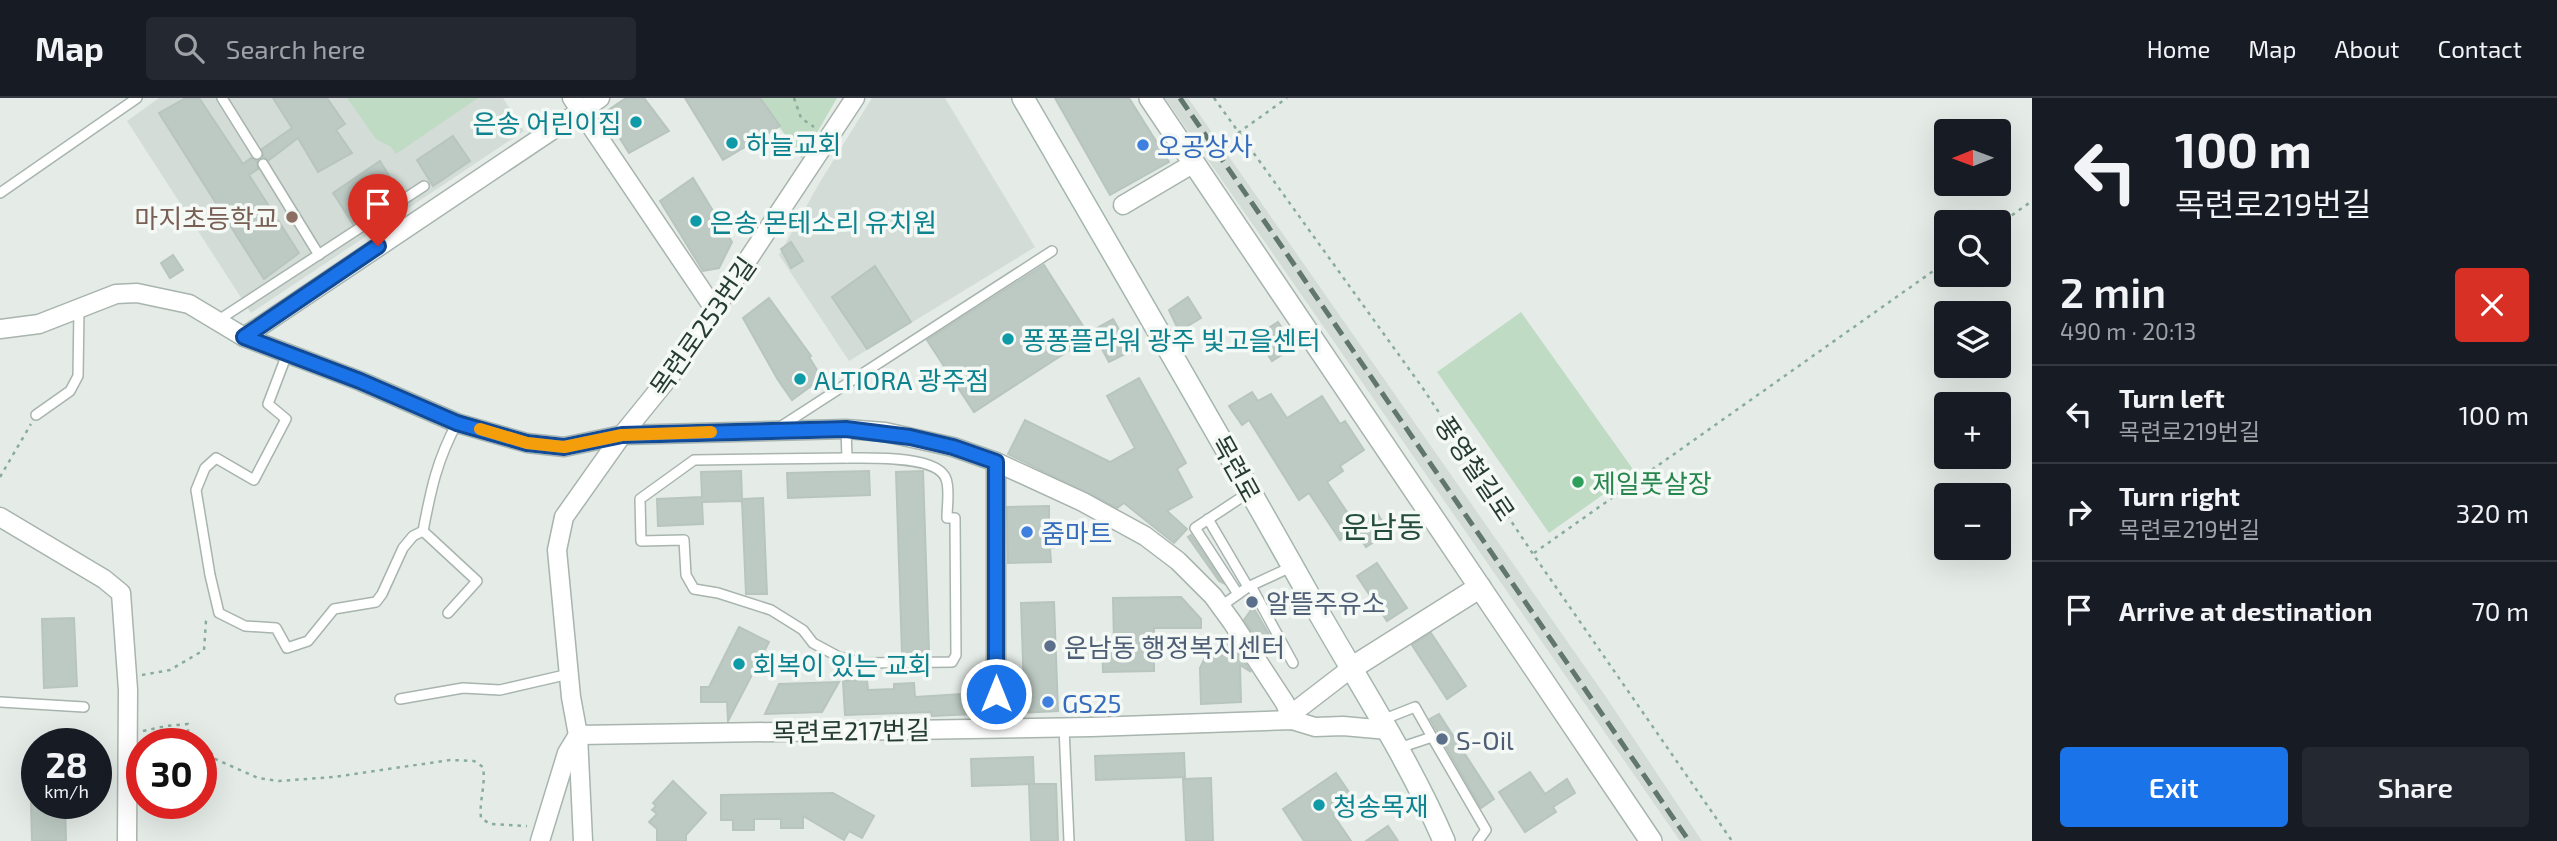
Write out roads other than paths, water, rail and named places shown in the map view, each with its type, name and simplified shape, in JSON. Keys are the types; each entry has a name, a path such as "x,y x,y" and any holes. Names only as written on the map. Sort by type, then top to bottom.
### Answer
{"street":[{"path":"244,337 576,104 600,98"},
{"name":"목련로253번길","path":"583,841 578,735 557,550 564,517 622,435 674,371 855,98"},
{"name":"목련로","path":"1023,98 1389,733 1444,841"},
{"path":"1150,98 1651,841"},
{"path":"576,104 715,310"},
{"path":"1123,205 1194,163"},
{"path":"0,329 39,324 116,295 137,293 189,304 244,337 360,381 457,423 527,443 564,447 622,435 846,429 910,437 953,447 996,462 1083,502 1145,536 1178,561 1220,607 1285,703 1292,720"},
{"path":"996,462 996,729"},
{"path":"0,517 104,579 121,593 128,690 127,841"},
{"path":"1292,720 1298,709 1350,669 1480,587"},
{"name":"목련로217번길","path":"578,735 996,729 1292,720 1315,727 1343,726 1389,733"},
{"path":"542,833 567,753 578,735"}],"lane":[{"path":"0,192 137,98"},
{"path":"222,98 257,154"},
{"path":"263,164 319,255"},
{"path":"218,321 424,186"},
{"path":"775,430 1052,251"},
{"path":"36,415 70,391 78,376 79,308"},
{"path":"287,354 268,404 286,419 254,480 216,458 205,468 196,490 219,614 245,626 276,628 287,648 308,641 334,609 376,602 403,548 413,536 423,530 432,484 442,452 457,423"},
{"path":"846,429 847,458"},
{"path":"847,458 891,459 925,464 939,468 947,480 947,518 955,518 956,655 952,662 863,663 839,657 813,643 803,630 771,610 718,593 694,589 686,575 684,540 641,541 640,499 694,460 847,458"},
{"path":"1238,594 1195,528 1251,492"},
{"path":"1208,519 1250,586 1293,663"},
{"path":"423,530 477,581 448,614"},
{"path":"1220,607 1250,586 1293,567"},
{"path":"400,699 463,688 500,690 569,674"},
{"path":"0,702 84,706"},
{"path":"1389,733 1415,707 1486,830 1478,841"},
{"path":"1064,727 1069,841"},
{"path":"1389,733 1432,737"}],"railway":[{"path":"1180,98 1689,841"}],"place":[{"name":"은송 어린이집","path":"636,122"},
{"name":"하늘교회","path":"732,143"},
{"name":"오공상사","path":"1143,145"},
{"name":"마지초등학교","path":"292,217"},
{"name":"은송 몬테소리 유치원","path":"696,221"},
{"name":"퐁퐁플라워 광주 빛고을센터","path":"1008,339"},
{"name":"ALTIORA 광주점","path":"800,379"},
{"name":"제일풋살장","path":"1578,482"},
{"name":"줌마트","path":"1027,532"},
{"name":"알뜰주유소","path":"1252,602"},
{"name":"운남동 행정복지센터","path":"1050,646"},
{"name":"회복이 있는 교회","path":"739,664"},
{"name":"GS25","path":"1048,702"},
{"name":"S-Oil","path":"1442,739"},
{"name":"청송목재","path":"1319,805"}],"district":[{"name":"운남동","path":"1383,526"}]}
